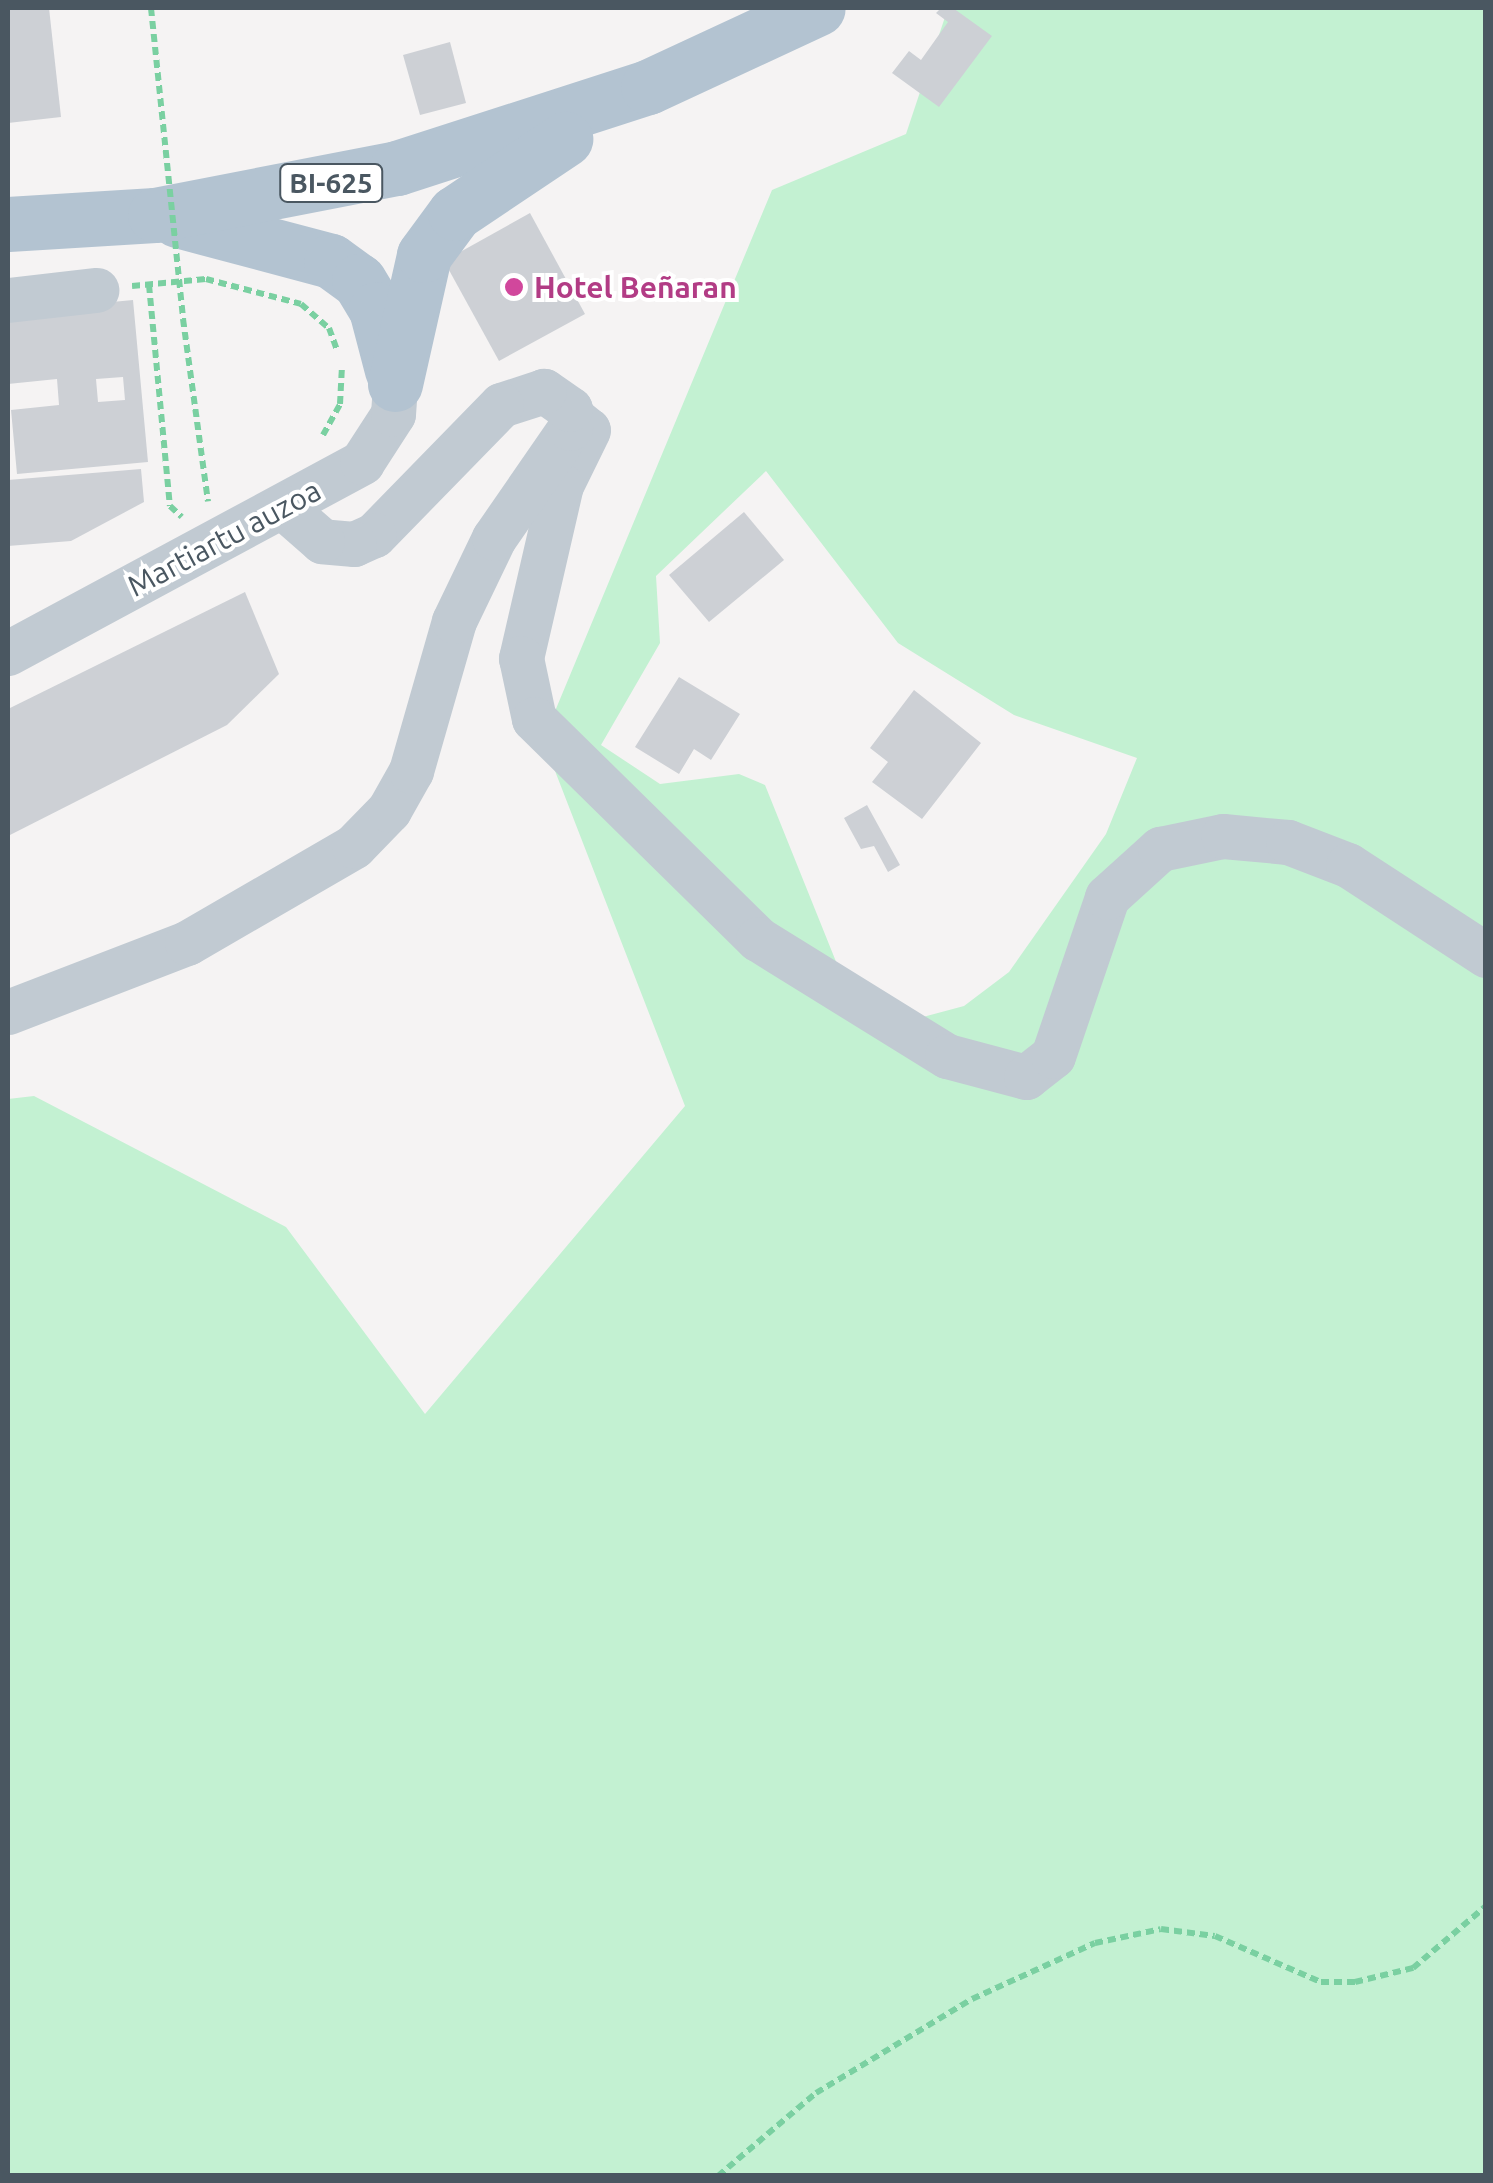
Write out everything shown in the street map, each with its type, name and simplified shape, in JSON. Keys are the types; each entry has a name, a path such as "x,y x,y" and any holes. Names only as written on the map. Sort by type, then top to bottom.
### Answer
{"main road":[{"name":"BI-625","path":"8,224 155,215 397,168 648,87 818,8"},
{"path":"395,384 424,254 456,213 648,87"},
{"path":"155,215 331,260 359,281 376,309 395,384"}],"street":[{"path":"8,300 96,290"},
{"name":"Martiartu auzoa","path":"8,652 362,462 393,414 395,384"},
{"path":"283,507 322,541 354,544 374,535 501,405 544,391 564,402 572,418 588,430 561,486 521,658 534,719 758,939 947,1056 1026,1076 1053,1056 1107,897 1160,849 1223,836 1288,842 1348,865 1486,956"},
{"path":"8,1012 186,943 366,834 411,772 454,622 494,538 572,418"}],"path":[{"path":"150,8 208,508 220,507"},
{"path":"96,290 206,279 300,304 329,328 342,366 340,404 317,444"},
{"path":"149,284 170,506 190,524"},
{"path":"718,2176 816,2093 972,1999 1095,1943 1161,1929 1215,1936 1321,1982 1355,1982 1413,1968 1486,1906"}],"green space":[{"path":"948,8 1485,8 1485,2175 8,2175 8,1099 34,1096 286,1227 425,1414 685,1106 543,740 772,190 906,134","holes":["766,471 898,643 1014,715 1137,758 1106,834 1009,972 964,1006 908,1021 845,984 765,785 739,774 660,784 601,745 660,643 656,576"]}],"building":[{"path":"8,8 49,8 61,117 8,123"},
{"path":"941,8 953,8 992,36 939,107 892,73 909,51 921,60 948,22 936,13"},
{"path":"450,42 466,103 420,115 403,55"},
{"name":"Hotel Beñaran","path":"530,213 585,314 499,361 444,261"},
{"path":"133,300 148,462 17,474 11,410 59,405 57,379 8,384 8,312","holes":["123,377 125,400 98,402 96,379"]},
{"path":"141,469 144,502 71,541 8,546 8,480"},
{"path":"744,512 784,560 709,622 669,575"},
{"path":"245,592 279,674 227,725 8,836 8,709"},
{"path":"679,677 740,714 711,760 694,749 679,774 635,747"},
{"path":"914,690 981,743 922,819 872,782 888,762 870,748"},
{"path":"867,805 900,865 888,872 874,846 861,849 844,818"}],"place":[{"name":"Hotel Beñaran","path":"514,287"}]}
